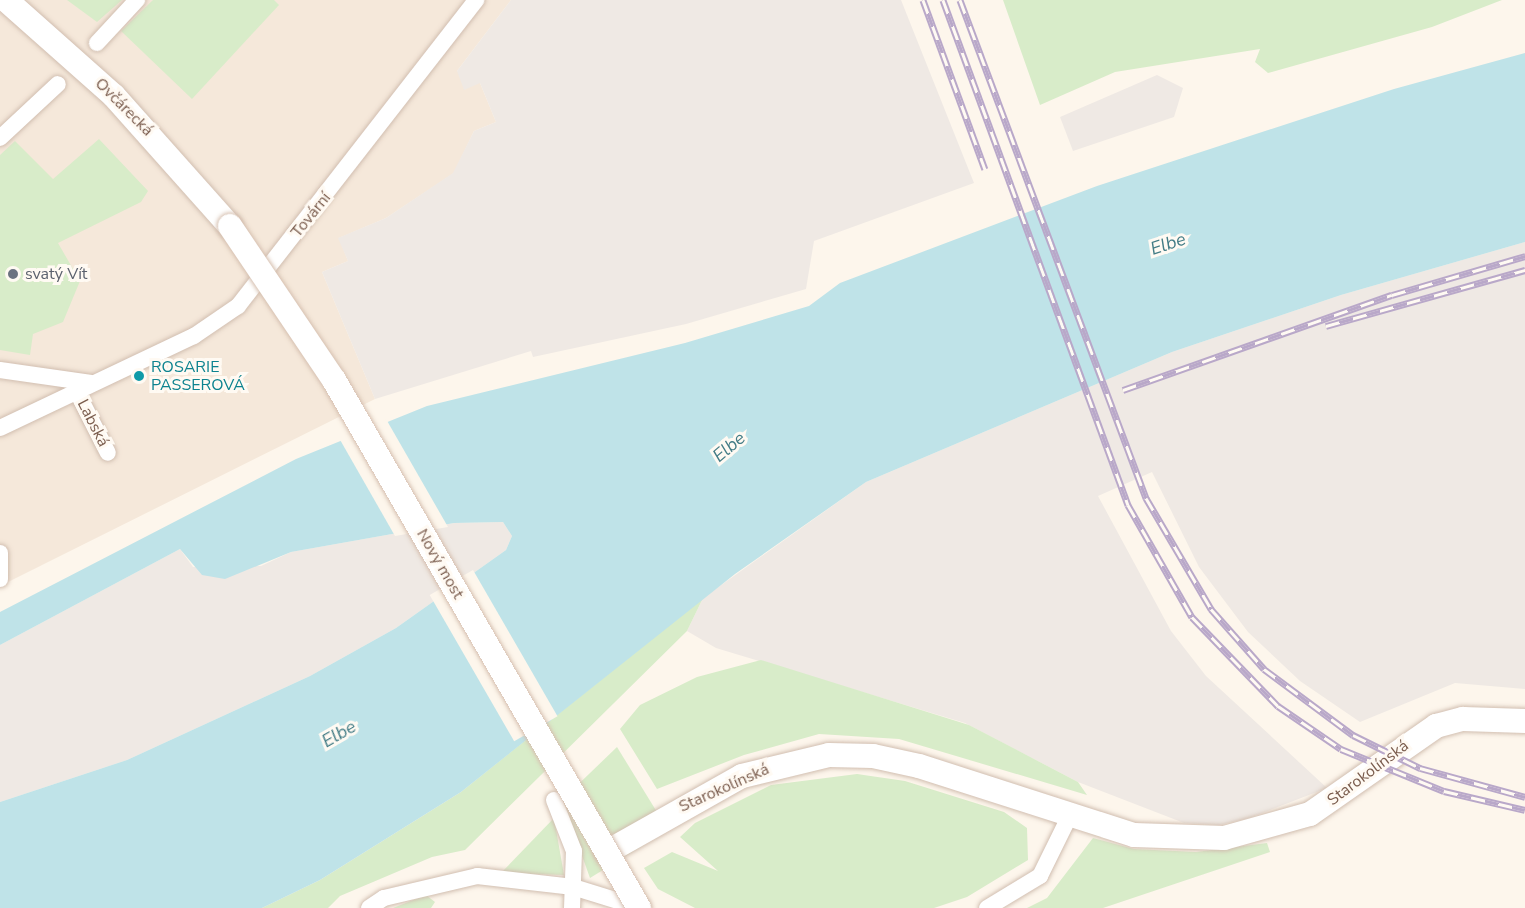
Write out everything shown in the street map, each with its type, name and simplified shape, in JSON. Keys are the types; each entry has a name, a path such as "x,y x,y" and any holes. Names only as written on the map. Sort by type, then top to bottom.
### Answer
{"main road":[{"name":"Ovčárecká","path":"6,0 114,96 230,226"},
{"name":"Nový most","path":"230,226 334,380 640,908"},
{"name":"Starokolínská","path":"607,852 657,819 762,769 841,755 919,766 1134,834 1180,840 1266,830 1310,814 1350,791 1436,726 1463,719 1525,721"}],"street":[{"path":"97,43 137,0"},
{"name":"Tovární","path":"0,428 194,336 238,306 476,0"},
{"path":"0,138 58,84"},
{"path":"0,370 76,384 103,381"},
{"name":"Labská","path":"77,392 108,453"},
{"path":"0,553 0,579"},
{"path":"554,800 572,840 572,908"},
{"path":"987,908 1040,876 1070,815"},
{"path":"369,908 384,898 477,876 573,887 640,908"}],"shaded area":[{"path":"0,0 511,0 457,71 480,83 496,122 474,131 454,173 386,218 339,238 348,261 322,272 375,399 0,586"},
{"path":"511,0 901,0 974,183 814,241 806,289 686,324 533,357 531,351 375,399 322,272 348,261 338,238 386,218 453,173 474,131 496,122 480,83 464,90 457,71"},
{"path":"1157,75 1183,88 1174,117 1073,151 1060,117"},
{"path":"1525,242 1525,689 1455,683 1360,722 1300,681 1248,632 1199,567 1152,472 1098,496 1171,631 1206,676 1327,788 1249,818 1219,825 1184,823 1078,782 965,723 716,648 687,631 703,598 866,482 1172,352 1341,295"},
{"path":"503,522 512,536 506,550 396,628 310,676 127,760 0,802 0,645 180,549 193,567 261,566 291,552 454,523"}],"green space":[{"path":"67,0 122,0 97,22"},
{"path":"153,0 274,0 279,5 192,99 121,31"},
{"path":"1003,0 1502,0 1432,27 1268,73 1255,62 1260,49 1115,72 1040,105"},
{"path":"99,139 148,191 141,202 58,243 80,281 63,322 33,334 30,355 0,350 0,155 15,141 53,179"},
{"path":"703,598 687,631 465,850 432,857 340,896 328,908 262,908 320,880 461,792"},
{"path":"761,660 969,725 1078,782 1087,795 899,739 819,734 744,755 657,789 620,729 640,705 697,677"},
{"path":"617,747 668,830 590,878 562,800"},
{"path":"857,774 905,781 1004,812 1027,828 1028,860 967,897 934,908 695,908 658,889 644,868 672,852 718,871 680,837 695,823 771,785"},
{"path":"554,818 564,875 501,873"},
{"path":"1093,838 1134,849 1196,852 1267,843 1270,852 1103,908 1027,908 1047,898"},
{"path":"426,895 435,902 431,908 393,908"}],"water":[{"name":"Elbe","path":"1525,53 1525,242 1341,295 1172,352 866,482 735,574 461,792 320,880 262,908 0,908 0,802 127,760 310,676 396,628 506,550 512,536 503,522 454,523 291,552 225,579 202,575 180,549 0,645 0,612 296,459 427,406 685,343 809,306 840,283 1097,186 1394,89"}],"pier":[{"path":"386,419 448,527 395,536 339,438"},
{"path":"473,570 558,716 514,741 430,595"}],"railway":[{"path":"923,0 985,169"},
{"path":"943,0 1128,505 1192,617 1278,706 1341,749 1444,791 1525,810"},
{"path":"960,0 1146,498 1211,609 1264,669 1353,735 1420,768 1525,797"},
{"path":"1123,390 1392,295 1525,256"},
{"path":"1326,326 1525,270"}],"place":[{"name":"svatý Vít","path":"13,274"},
{"name":"ROSARIE PASSEROVÁ","path":"139,376"}]}
